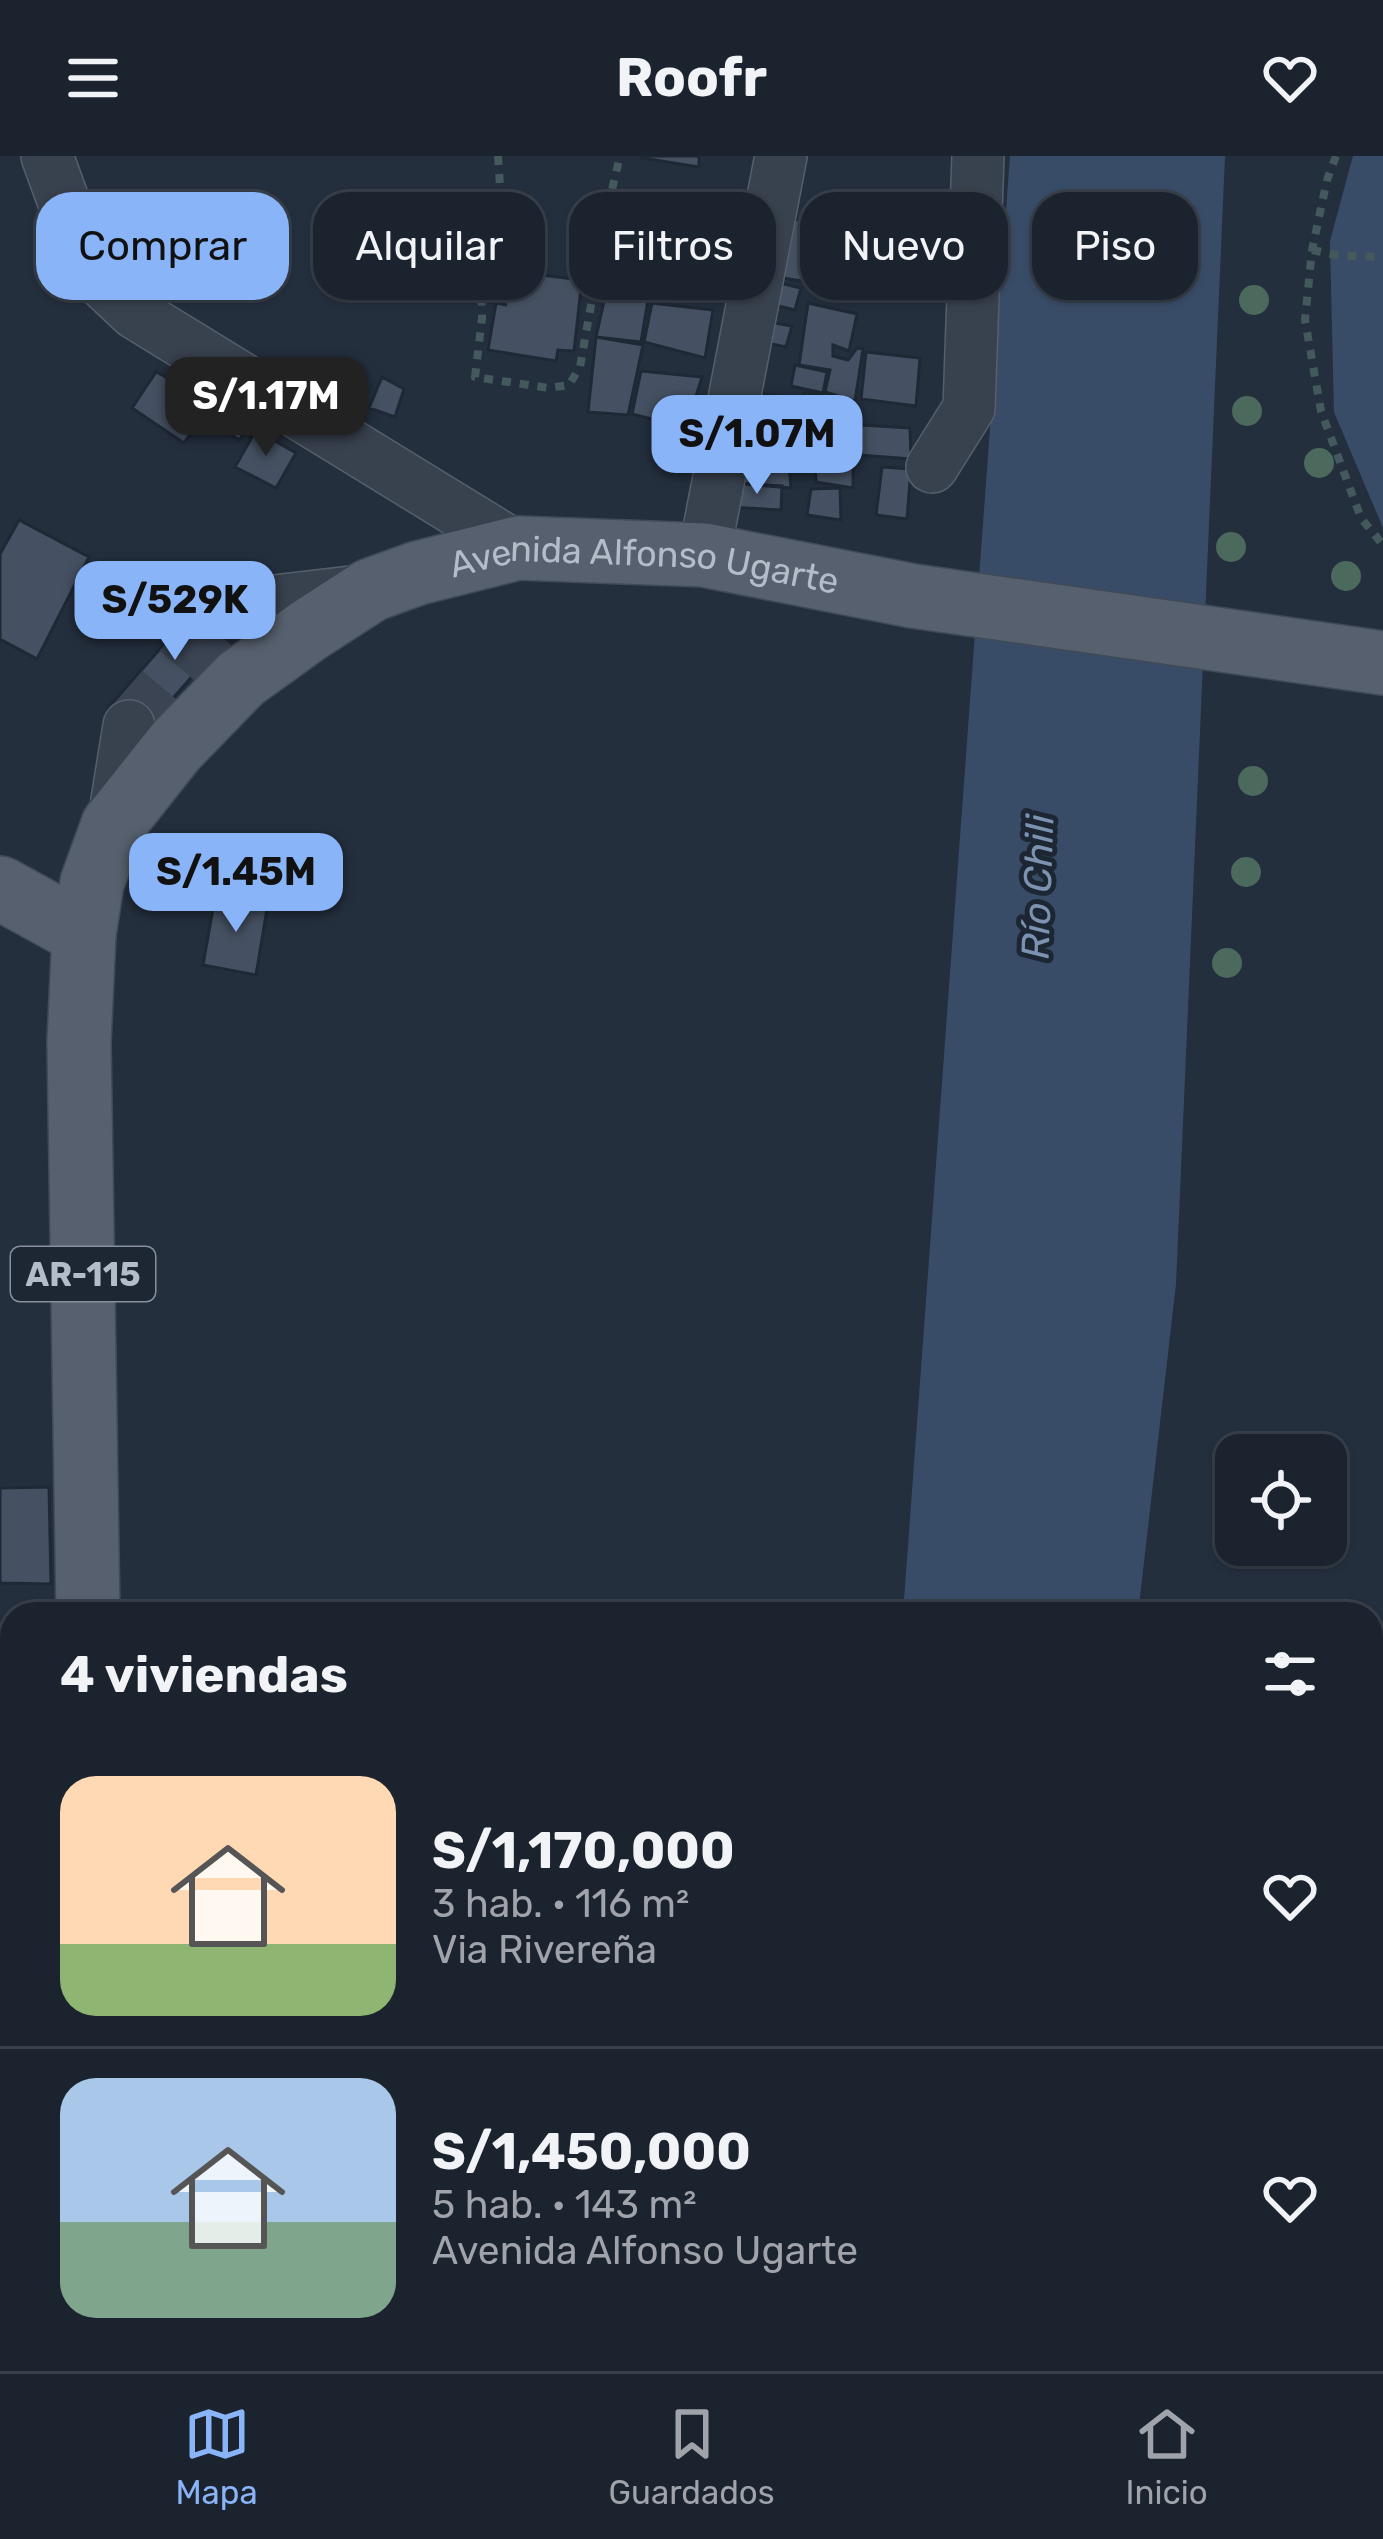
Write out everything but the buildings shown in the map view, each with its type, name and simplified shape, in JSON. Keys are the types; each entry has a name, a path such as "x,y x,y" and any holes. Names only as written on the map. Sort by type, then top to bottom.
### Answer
{"main road":[{"name":"Avenida Alfonso Ugarte","path":"84,934 92,883 113,825 175,748 241,679 370,590 518,548 704,555 913,596 1383,663"},
{"path":"0,888 84,934"},
{"name":"AR-115","path":"84,934 79,1042 88,1602"}],"street":[{"path":"47,156 70,219 100,280 135,313 518,548"},
{"path":"704,555 781,156"},
{"path":"932,467 969,408 978,156"},
{"path":"231,606 370,590"},
{"path":"113,825 129,726"}],"path":[{"path":"498,156 501,201 482,260 475,377 549,388 568,385 580,368 620,156"},
{"path":"1336,156 1312,250 1305,320 1322,411 1361,518 1383,545"},
{"path":"1312,250 1383,256"}],"water":[{"name":"Río Chili","path":"1010,156 1225,156 1176,1284 1139,1602 904,1602 999,300 1008,300"},
{"path":"1353,156 1383,156 1383,528 1334,412 1330,241"}],"tunnel":[{"path":"129,726 231,606"}]}
